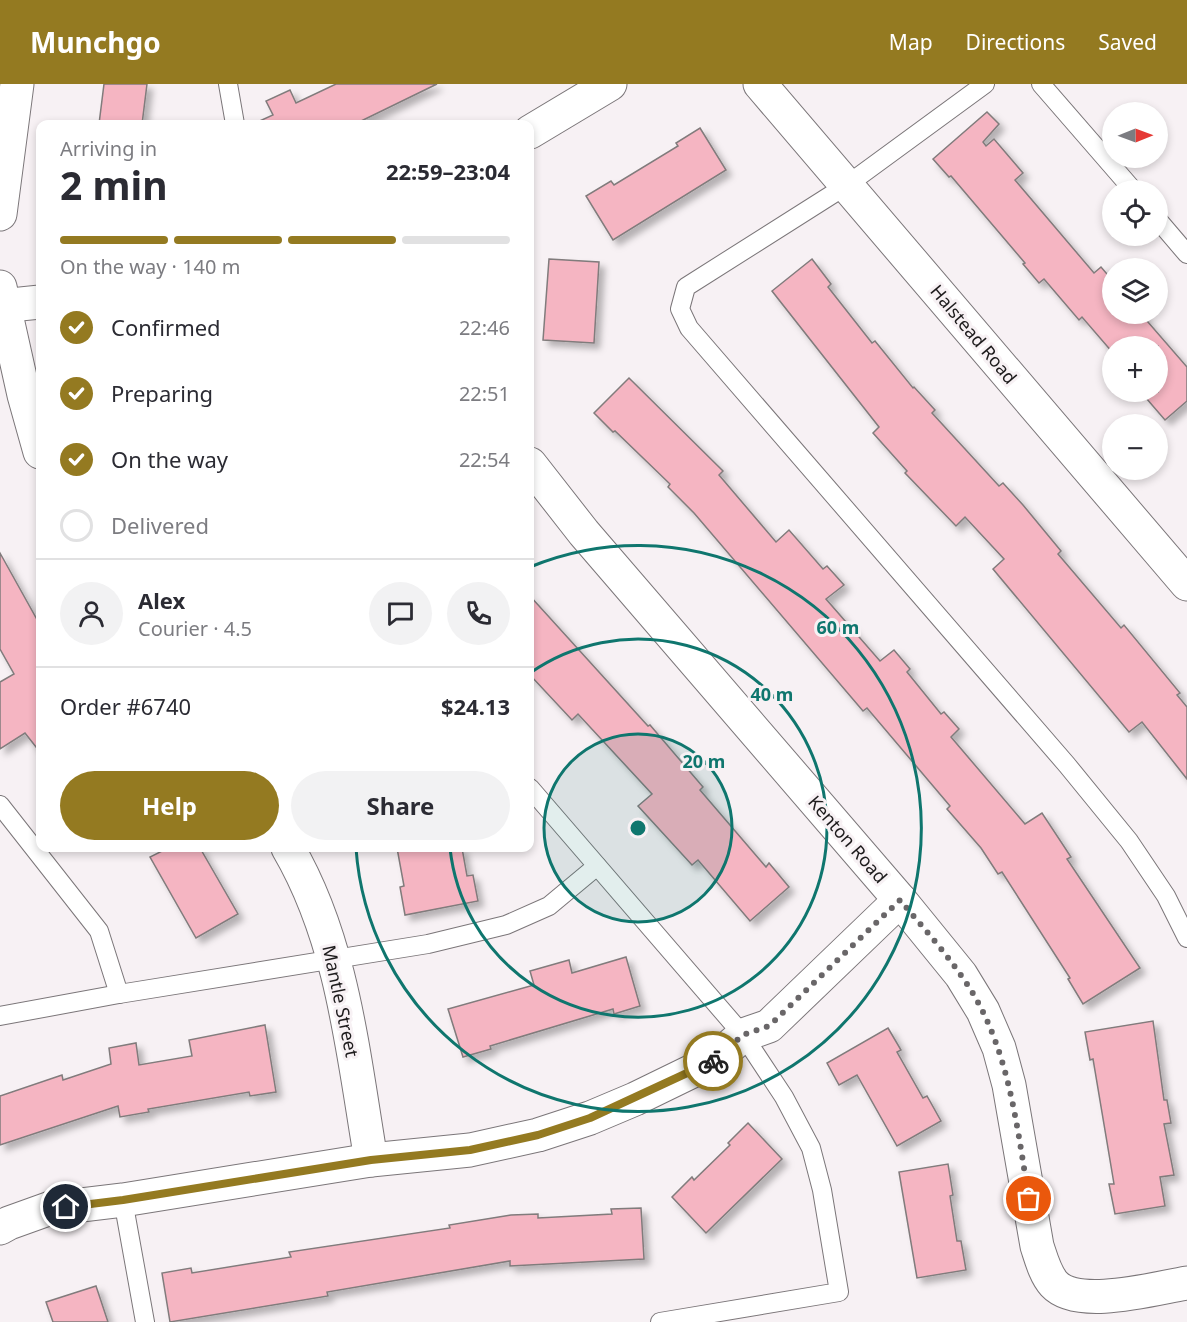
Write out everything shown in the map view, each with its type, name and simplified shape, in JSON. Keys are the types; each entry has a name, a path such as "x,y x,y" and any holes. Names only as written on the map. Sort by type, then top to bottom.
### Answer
{"street":[{"path":"0,214 17,84"},
{"path":"534,130 610,84"},
{"name":"Halstead Road","path":"760,84 1187,584"},
{"path":"36,302 1,300 36,438"},
{"name":"Kenton Road","path":"534,469 585,533 900,900 961,975 983,1011 999,1048 1009,1085 1037,1246 1045,1268 1055,1285 1071,1294 1091,1296 1113,1295 1187,1283"},
{"name":"Mantle Street","path":"290,852 316,906 335,960 371,1160"},
{"path":"0,1228 48,1209 123,1200 371,1160 470,1150 538,1135 590,1118 713,1061 743,1035 769,1026 900,900"}],"lane":[{"path":"228,84 234,120"},
{"path":"985,84 847,185 686,287 680,309 689,328 1067,765 1129,841 1166,896 1187,938"},
{"path":"1041,84 1124,180"},
{"path":"1168,232 1187,254"},
{"path":"534,793 743,1035 784,1097 811,1148 822,1190 839,1292 660,1322"},
{"path":"0,805 36,851"},
{"path":"37,852 99,931 119,994"},
{"path":"0,1016 119,994 428,944 506,925 549,906 597,866"},
{"path":"123,1200 145,1322"}],"building":[{"path":"104,84 147,84 142,120 100,120"},
{"path":"336,84 437,84 363,120 262,120 273,115 266,101 290,90 296,103"},
{"path":"987,112 999,124 983,142 986,146 994,139 1023,173 1015,180 1094,273 1102,268 1102,324 1150,324 1160,336 1102,336 1102,340 1082,317 1079,320 1044,279 1039,283 1023,264 1025,263 951,176 949,177 933,159"},
{"path":"700,128 726,170 613,240 586,196 611,181 614,185 678,146 676,143"},
{"path":"549,259 599,262 594,343 543,340"},
{"path":"812,259 831,284 828,287 872,343 875,341 913,388 935,410 932,413 999,486 1003,483 1023,505 1061,551 1058,554 1121,628 1124,625 1180,693 1177,695 1187,707 1187,779 1142,722 1129,732 993,569 1004,559 965,517 956,526 905,473 907,471 873,433 879,427 772,291"},
{"path":"1168,345 1187,367 1187,401 1168,417 1168,414 1160,414 1149,402 1168,402"},
{"path":"629,378 723,471 719,475 776,542 789,530 823,569 827,566 844,585 826,599 880,661 894,650 910,669 907,672 941,714 944,712 959,729 951,737 1025,824 1042,813 1071,857 1067,859 1140,968 1083,1004 1068,979 1070,978 1002,872 998,874 981,848 947,809 950,806 867,708 863,711 694,513 668,487 670,484 594,413"},
{"path":"0,553 36,618 36,747 25,733 0,749 0,682 14,674 0,649"},
{"path":"534,600 648,726 650,725 703,787 700,790 766,867 769,863 789,887 750,921 698,860 692,865 638,806 652,794 578,714 572,720 534,679"},
{"path":"160,852 202,852 238,914 196,938 150,857"},
{"path":"398,852 463,852 467,876 473,875 478,901 405,915 400,887 404,886"},
{"path":"626,957 640,1006 614,1014 613,1009 490,1046 491,1049 463,1057 448,1009 534,985 530,971 569,960 572,973"},
{"path":"1153,1021 1164,1100 1167,1100 1171,1123 1164,1124 1174,1175 1160,1177 1165,1206 1115,1214 1109,1184 1114,1184 1093,1059 1090,1060 1085,1032"},
{"path":"265,1025 276,1092 250,1096 249,1092 148,1109 149,1112 120,1117 118,1106 0,1145 0,1096 62,1075 63,1080 111,1064 109,1048 136,1043 139,1065 192,1056 189,1040"},
{"path":"888,1028 901,1050 897,1052 923,1098 927,1096 941,1121 897,1146 857,1075 839,1085 827,1063"},
{"path":"748,1123 782,1159 706,1233 672,1197 692,1177 694,1180 730,1145 728,1143"},
{"path":"948,1164 957,1241 961,1241 966,1270 917,1278 899,1172"},
{"path":"641,1208 644,1259 510,1266 510,1261 327,1292 328,1296 170,1322 162,1273 191,1268 192,1273 291,1257 289,1252 450,1228 449,1225 511,1215 538,1214 538,1218 612,1214 611,1209"},
{"path":"96,1286 108,1322 53,1322 46,1302"}],"way so far":[{"path":"713,1061 743,1035 769,1026 900,900 961,975 991,1029 999,1048 1009,1085 1029,1199"}],"route":[{"path":"66,1207 371,1160 470,1150 538,1135 590,1118 635,1099 713,1061"}]}
